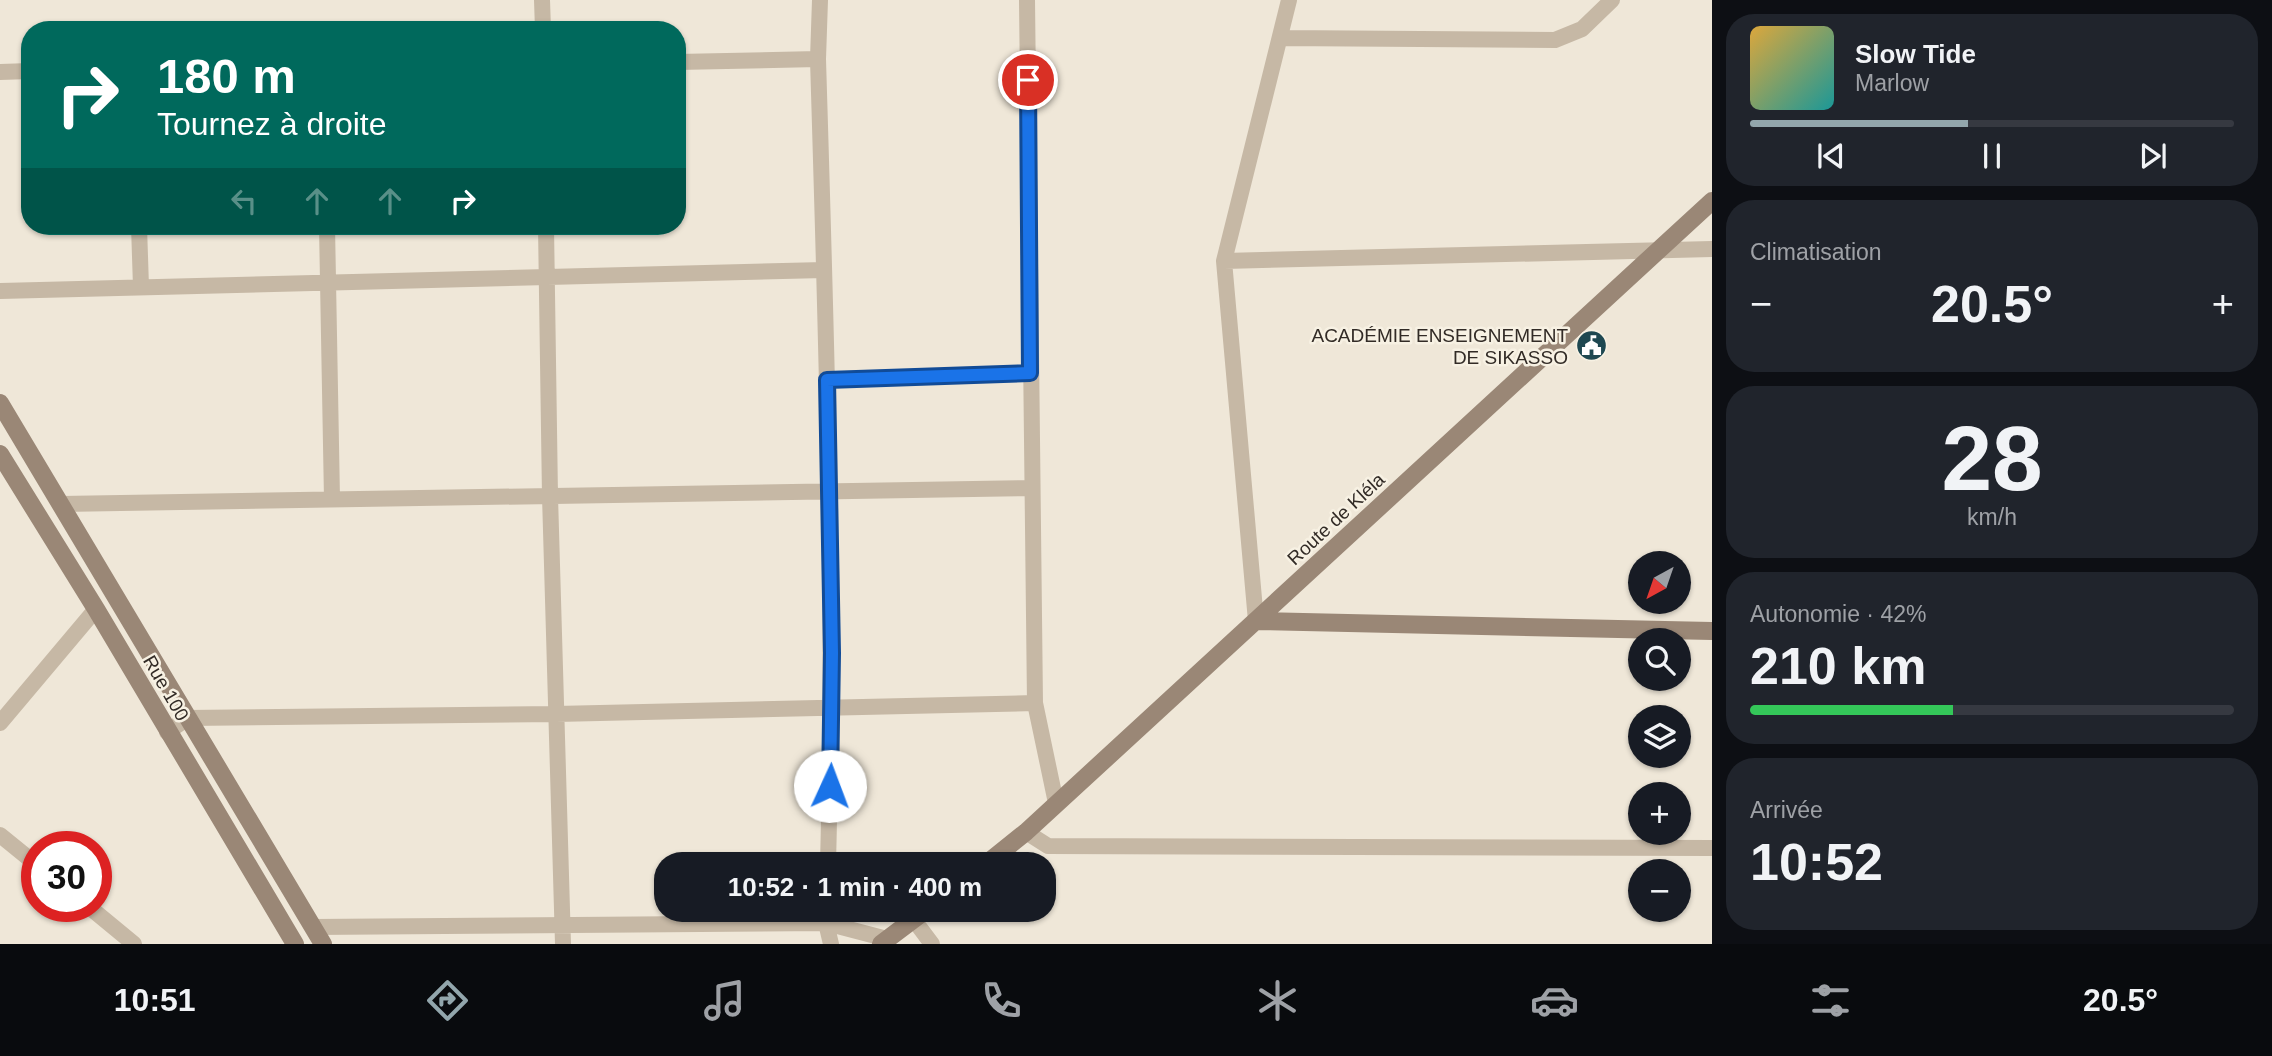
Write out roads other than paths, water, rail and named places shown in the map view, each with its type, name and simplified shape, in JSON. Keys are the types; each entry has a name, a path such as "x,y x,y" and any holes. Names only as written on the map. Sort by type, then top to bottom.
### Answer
{"street":[{"path":"542,0 543,21"},
{"path":"820,0 818,59 830,492 832,707 828,852"},
{"path":"1027,0 1035,702 1056,803"},
{"path":"1289,0 1224,261 1256,621 1712,631"},
{"path":"1280,38 1556,40 1582,29 1612,0"},
{"path":"686,62 818,59"},
{"path":"0,72 21,71"},
{"name":"Route de Kléla","path":"1001,852 1026,832 1712,201"},
{"path":"139,235 141,287"},
{"path":"327,235 332,499"},
{"path":"546,235 550,496 563,944"},
{"path":"1224,261 1712,249"},
{"path":"0,291 824,270"},
{"path":"0,403 323,944"},
{"name":"Rue 100","path":"1,460 96,609 295,944"},
{"path":"61,504 1031,488"},
{"path":"0,723 96,609"},
{"path":"167,732 188,718 556,714 1035,702"},
{"path":"1026,832 1048,846 1712,848"},
{"path":"0,835 21,852"},
{"path":"313,927 654,921"},
{"path":"107,922 134,944"},
{"path":"828,922 831,944"},
{"path":"840,922 884,942 911,922"},
{"path":"923,922 932,944"}],"lane":[{"path":"827,380 1030,373"}],"place":[{"name":"ACADÉMIE ENSEIGNEMENT DE SIKASSO","path":"1591,346"}]}
